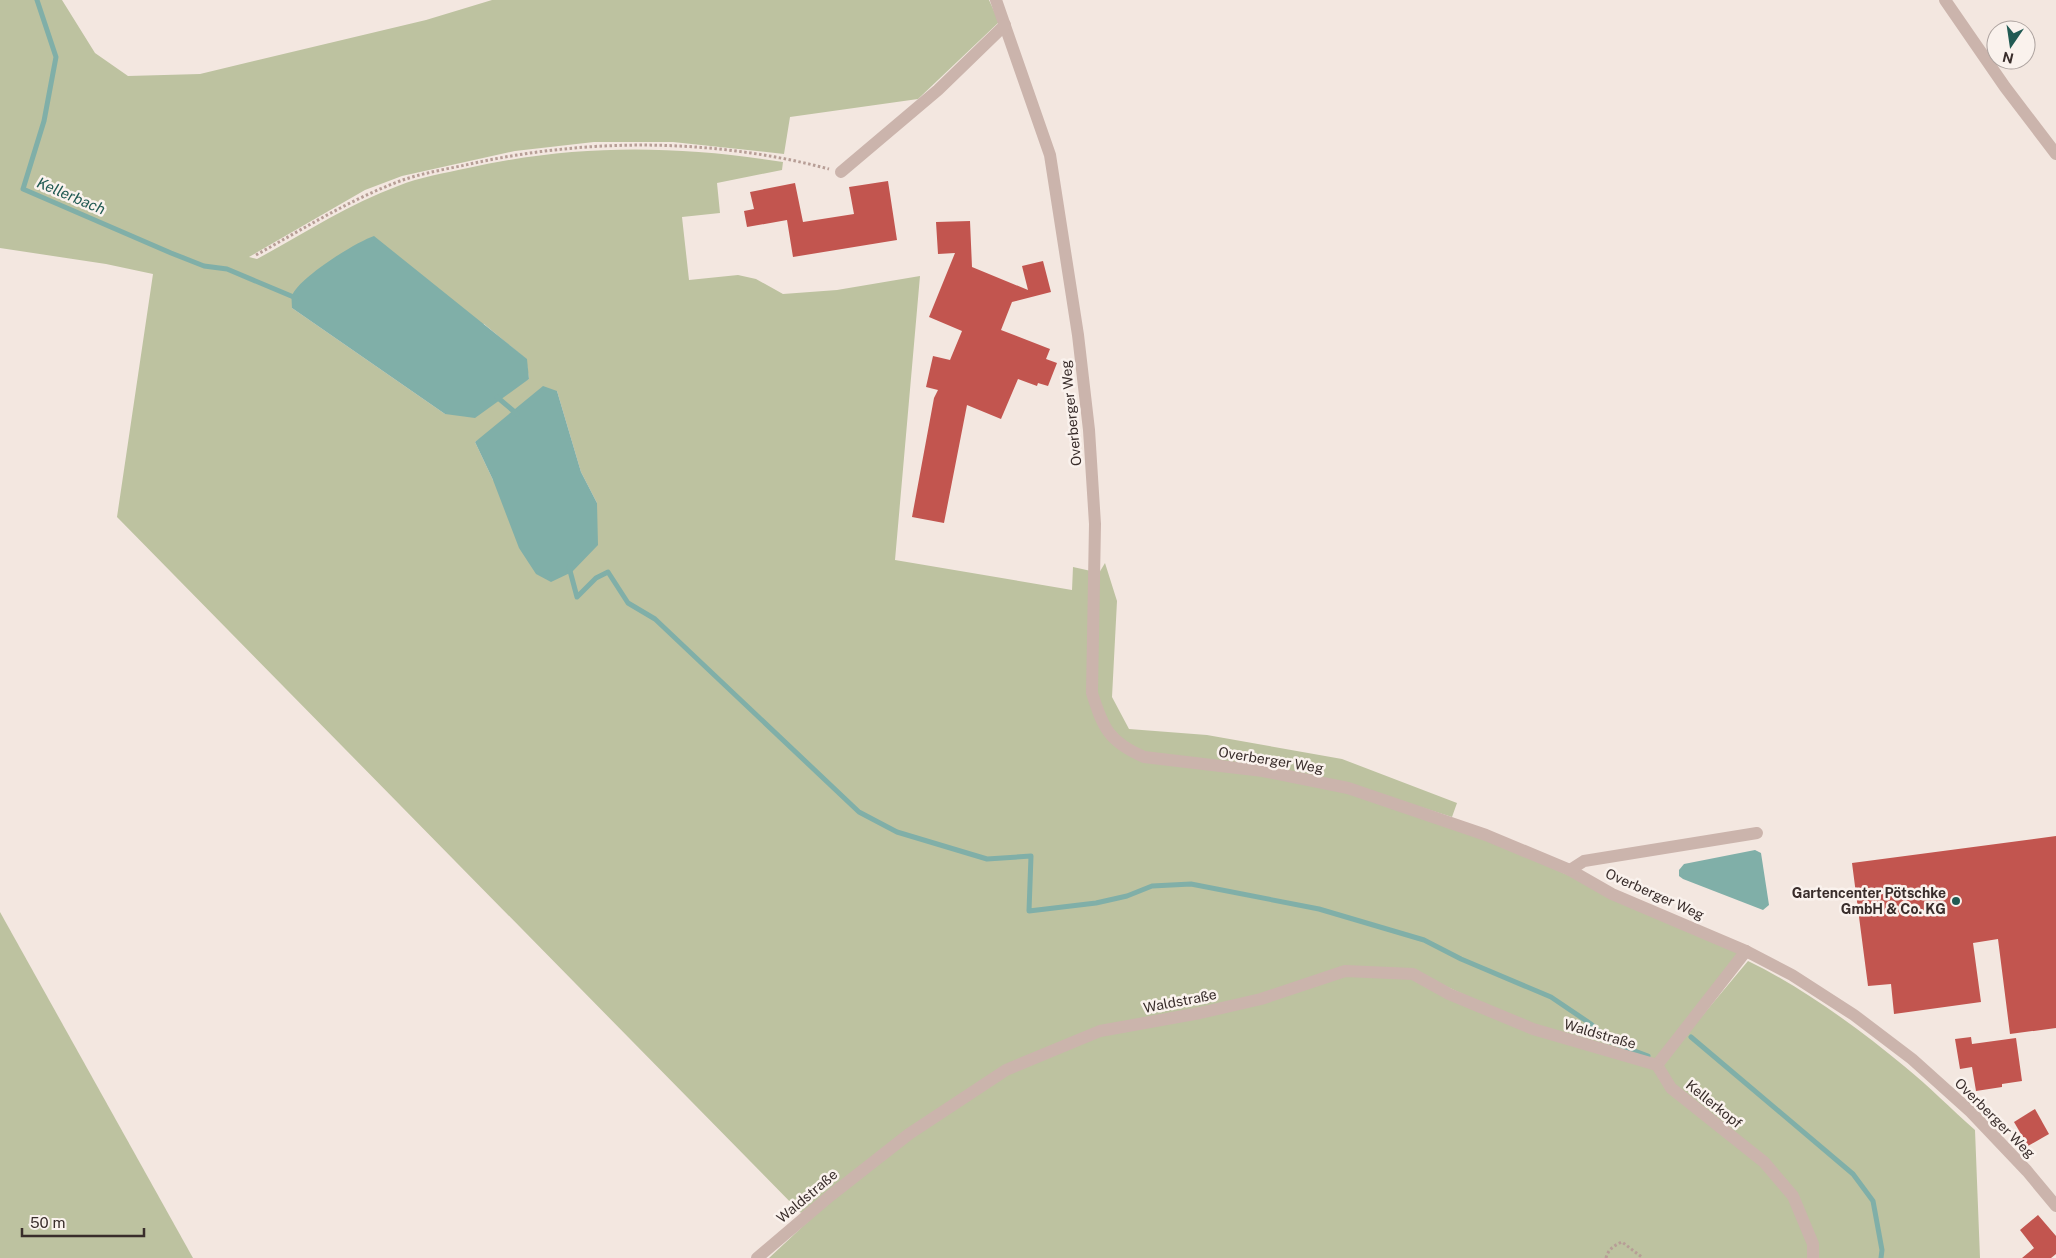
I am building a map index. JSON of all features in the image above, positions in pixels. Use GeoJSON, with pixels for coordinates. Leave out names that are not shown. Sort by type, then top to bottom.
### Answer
{"type":"FeatureCollection","features":[{"type":"Feature","properties":{"kind":"street"},"geometry":{"type":"LineString","coordinates":[[1945,0],[2005,87],[2056,154]]}},
{"type":"Feature","properties":{"kind":"street","name":"Overberger Weg"},"geometry":{"type":"LineString","coordinates":[[998,1],[1050,154],[1078,335],[1089,430],[1095,524],[1092,693],[1100,719],[1113,738],[1126,749],[1144,757],[1263,771],[1348,788],[1486,835],[1570,870],[1612,894],[1746,951],[1800,980],[1854,1015],[1912,1059],[1971,1112],[2028,1171],[2056,1206]]}},
{"type":"Feature","properties":{"kind":"street"},"geometry":{"type":"LineString","coordinates":[[841,172],[938,90],[1005,25]]}},
{"type":"Feature","properties":{"kind":"street"},"geometry":{"type":"LineString","coordinates":[[1570,870],[1584,861],[1757,833]]}},
{"type":"Feature","properties":{"kind":"street"},"geometry":{"type":"LineString","coordinates":[[1656,1065],[1746,951]]}},
{"type":"Feature","properties":{"kind":"street","name":"Waldstraße"},"geometry":{"type":"LineString","coordinates":[[757,1258],[830,1196],[909,1134],[1006,1070],[1100,1031],[1200,1013],[1261,999],[1345,971],[1413,974],[1449,994],[1533,1029],[1656,1065]]}},
{"type":"Feature","properties":{"kind":"street","name":"Kellerkopf"},"geometry":{"type":"LineString","coordinates":[[1656,1065],[1671,1088],[1764,1162],[1793,1196],[1813,1244],[1814,1258]]}},
{"type":"Feature","properties":{"kind":"path"},"geometry":{"type":"LineString","coordinates":[[256,255],[363,196],[402,180],[514,154],[594,146],[670,145],[796,160],[841,172]]}},
{"type":"Feature","properties":{"kind":"path"},"geometry":{"type":"LineString","coordinates":[[1606,1258],[1607,1253],[1616,1244],[1622,1242],[1643,1258]]}},
{"type":"Feature","properties":{"kind":"green space"},"geometry":{"type":"Polygon","coordinates":[[[0,0],[62,0],[95,53],[128,76],[200,74],[426,20],[492,0],[989,0],[999,22],[918,99],[790,117],[784,154],[673,142],[594,142],[515,151],[402,176],[365,190],[249,257],[257,259],[344,210],[406,183],[508,160],[586,151],[664,150],[743,156],[783,162],[782,170],[717,183],[720,213],[682,217],[689,280],[738,275],[756,279],[783,294],[837,290],[920,276],[895,560],[1072,590],[1073,567],[1091,571],[1090,693],[1124,752],[1264,773],[1348,791],[1485,838],[1740,952],[1658,1060],[1534,1027],[1413,971],[1376,969],[1259,997],[1098,1029],[1003,1068],[801,1213],[117,517],[153,274],[106,264],[0,248],[0,0]],[[292,308],[445,414],[529,379],[526,359],[484,324],[292,308]],[[557,391],[475,442],[493,480],[597,503],[581,472],[557,391]]]}},
{"type":"Feature","properties":{"kind":"green space"},"geometry":{"type":"Polygon","coordinates":[[[1105,563],[1117,601],[1112,697],[1129,729],[1207,735],[1342,759],[1457,803],[1452,817],[1351,785],[1146,754],[1129,747],[1104,719],[1097,692],[1099,573],[1105,563]]]}},
{"type":"Feature","properties":{"kind":"green space"},"geometry":{"type":"Polygon","coordinates":[[[0,912],[193,1258],[0,1258],[0,912]]]}},
{"type":"Feature","properties":{"kind":"green space"},"geometry":{"type":"Polygon","coordinates":[[[1748,961],[1789,983],[1849,1023],[1913,1074],[1975,1130],[1980,1258],[1817,1258],[1796,1194],[1673,1086],[1661,1065],[1748,961]]]}},
{"type":"Feature","properties":{"kind":"green space"},"geometry":{"type":"Polygon","coordinates":[[[1346,974],[1413,976],[1448,996],[1654,1066],[1763,1163],[1792,1197],[1810,1245],[1810,1258],[769,1258],[831,1200],[910,1138],[1008,1073],[1101,1034],[1346,974]]]}},
{"type":"Feature","properties":{"kind":"water"},"geometry":{"type":"Polygon","coordinates":[[[374,236],[527,359],[529,379],[475,418],[445,414],[292,308],[292,296],[305,280],[354,245],[374,236]]]}},
{"type":"Feature","properties":{"kind":"water"},"geometry":{"type":"Polygon","coordinates":[[[543,386],[557,391],[581,472],[597,503],[598,545],[572,572],[551,582],[536,574],[519,548],[493,480],[475,442],[543,386]]]}},
{"type":"Feature","properties":{"kind":"water"},"geometry":{"type":"Polygon","coordinates":[[[1755,850],[1761,853],[1769,905],[1763,910],[1679,876],[1679,870],[1684,864],[1755,850]]]}},
{"type":"Feature","properties":{"kind":"building"},"geometry":{"type":"Polygon","coordinates":[[[888,181],[897,240],[793,257],[787,220],[747,227],[744,211],[754,209],[750,192],[795,183],[803,222],[854,214],[849,187],[888,181]]]}},
{"type":"Feature","properties":{"kind":"building"},"geometry":{"type":"Polygon","coordinates":[[[970,221],[972,267],[1028,290],[1022,266],[1043,261],[1051,292],[1012,302],[1001,330],[1050,349],[1046,359],[1057,363],[1048,386],[1038,383],[1037,386],[1018,379],[1001,419],[967,405],[944,523],[912,517],[934,398],[938,390],[926,387],[933,356],[950,360],[962,331],[929,317],[955,253],[938,254],[936,222],[970,221]]]}},
{"type":"Feature","properties":{"kind":"building","name":"Gartencenter Pötschke GmbH & Co. KG"},"geometry":{"type":"Polygon","coordinates":[[[2056,836],[2056,1028],[2010,1034],[1998,939],[1973,943],[1981,1002],[1894,1014],[1891,984],[1868,986],[1852,863],[2056,836]]]}},
{"type":"Feature","properties":{"kind":"building"},"geometry":{"type":"Polygon","coordinates":[[[1971,1037],[1972,1044],[2016,1038],[2022,1081],[2002,1084],[2002,1087],[1976,1091],[1972,1067],[1960,1069],[1955,1039],[1971,1037]]]}},
{"type":"Feature","properties":{"kind":"building"},"geometry":{"type":"Polygon","coordinates":[[[2035,1109],[2049,1134],[2028,1146],[2014,1122],[2035,1109]]]}},
{"type":"Feature","properties":{"kind":"building"},"geometry":{"type":"Polygon","coordinates":[[[2038,1215],[2056,1236],[2056,1254],[2051,1258],[2022,1258],[2034,1248],[2020,1230],[2038,1215]]]}},
{"type":"Feature","properties":{"kind":"waterway","name":"Kellerbach"},"geometry":{"type":"LineString","coordinates":[[37,0],[56,57],[44,121],[23,189],[171,253],[204,266],[227,269],[296,298]]}},
{"type":"Feature","properties":{"kind":"waterway"},"geometry":{"type":"LineString","coordinates":[[497,397],[517,414]]}},
{"type":"Feature","properties":{"kind":"waterway"},"geometry":{"type":"LineString","coordinates":[[569,567],[577,597],[596,578],[608,572],[628,603],[655,619],[859,812],[897,832],[987,859],[1031,856],[1029,911],[1096,903],[1127,896],[1152,886],[1191,884],[1319,909],[1424,940],[1461,959],[1551,997],[1591,1024],[1611,1042],[1648,1056]]}},
{"type":"Feature","properties":{"kind":"waterway"},"geometry":{"type":"LineString","coordinates":[[1691,1037],[1853,1174],[1873,1201],[1882,1250],[1881,1258]]}},
{"type":"Feature","properties":{"kind":"place","name":"Gartencenter Pötschke GmbH & Co. KG"},"geometry":{"type":"Point","coordinates":[1956,901]}}]}
